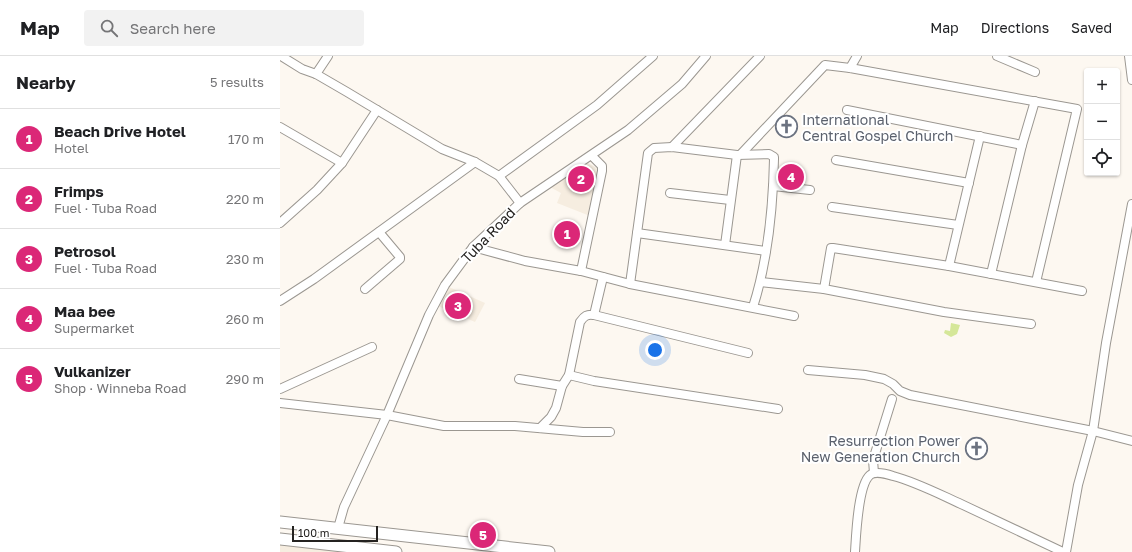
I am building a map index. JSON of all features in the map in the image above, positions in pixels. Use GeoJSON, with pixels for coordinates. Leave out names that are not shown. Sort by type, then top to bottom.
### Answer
{"type":"FeatureCollection","features":[{"type":"Feature","properties":{"kind":"highway"},"geometry":{"type":"LineString","coordinates":[[280,522],[549,552]]}},
{"type":"Feature","properties":{"kind":"highway"},"geometry":{"type":"LineString","coordinates":[[280,539],[396,552]]}},
{"type":"Feature","properties":{"kind":"street"},"geometry":{"type":"LineString","coordinates":[[281,56],[302,69],[316,74],[442,149],[474,162],[499,176],[520,203]]}},
{"type":"Feature","properties":{"kind":"street"},"geometry":{"type":"LineString","coordinates":[[316,74],[328,56]]}},
{"type":"Feature","properties":{"kind":"street"},"geometry":{"type":"LineString","coordinates":[[499,176],[596,105],[653,56]]}},
{"type":"Feature","properties":{"kind":"street","name":"Tuba Road"},"geometry":{"type":"LineString","coordinates":[[338,528],[344,507],[387,415],[412,353],[437,299],[444,285],[473,247],[520,203],[551,181],[592,156],[628,130],[682,84],[706,56]]}},
{"type":"Feature","properties":{"kind":"street"},"geometry":{"type":"LineString","coordinates":[[672,147],[760,56]]}},
{"type":"Feature","properties":{"kind":"street"},"geometry":{"type":"LineString","coordinates":[[850,68],[857,56]]}},
{"type":"Feature","properties":{"kind":"street"},"geometry":{"type":"LineString","coordinates":[[997,56],[1035,72]]}},
{"type":"Feature","properties":{"kind":"street"},"geometry":{"type":"LineString","coordinates":[[1129,56],[1132,80]]}},
{"type":"Feature","properties":{"kind":"street"},"geometry":{"type":"LineString","coordinates":[[725,245],[730,200],[739,155],[821,67],[825,65],[850,68],[1077,109],[1036,282]]}},
{"type":"Feature","properties":{"kind":"street"},"geometry":{"type":"LineString","coordinates":[[991,274],[1022,145],[1035,101]]}},
{"type":"Feature","properties":{"kind":"street"},"geometry":{"type":"LineString","coordinates":[[282,218],[317,190],[342,163],[377,110]]}},
{"type":"Feature","properties":{"kind":"street"},"geometry":{"type":"LineString","coordinates":[[847,110],[1022,145]]}},
{"type":"Feature","properties":{"kind":"street"},"geometry":{"type":"LineString","coordinates":[[280,127],[342,163]]}},
{"type":"Feature","properties":{"kind":"street"},"geometry":{"type":"LineString","coordinates":[[949,266],[980,136]]}},
{"type":"Feature","properties":{"kind":"street"},"geometry":{"type":"LineString","coordinates":[[630,284],[648,153],[654,148],[672,147],[739,155],[769,154],[772,155],[774,159],[774,186],[761,282],[753,307]]}},
{"type":"Feature","properties":{"kind":"street"},"geometry":{"type":"LineString","coordinates":[[581,271],[602,171],[602,166],[592,156]]}},
{"type":"Feature","properties":{"kind":"street"},"geometry":{"type":"LineString","coordinates":[[836,160],[969,183]]}},
{"type":"Feature","properties":{"kind":"street"},"geometry":{"type":"LineString","coordinates":[[280,300],[314,279],[474,162]]}},
{"type":"Feature","properties":{"kind":"street"},"geometry":{"type":"LineString","coordinates":[[774,186],[810,190]]}},
{"type":"Feature","properties":{"kind":"street"},"geometry":{"type":"LineString","coordinates":[[670,193],[730,200]]}},
{"type":"Feature","properties":{"kind":"street"},"geometry":{"type":"LineString","coordinates":[[855,552],[862,491],[865,481],[874,473],[894,476],[931,490],[1064,552],[1078,485],[1092,431],[1106,343],[1132,204]]}},
{"type":"Feature","properties":{"kind":"street"},"geometry":{"type":"LineString","coordinates":[[832,207],[958,225]]}},
{"type":"Feature","properties":{"kind":"street"},"geometry":{"type":"LineString","coordinates":[[365,289],[400,259],[400,257],[379,232]]}},
{"type":"Feature","properties":{"kind":"street"},"geometry":{"type":"LineString","coordinates":[[638,233],[766,251]]}},
{"type":"Feature","properties":{"kind":"street"},"geometry":{"type":"LineString","coordinates":[[473,247],[525,261],[581,271],[630,284],[794,316]]}},
{"type":"Feature","properties":{"kind":"street"},"geometry":{"type":"LineString","coordinates":[[824,289],[829,254],[831,248],[833,248],[949,266],[1082,291]]}},
{"type":"Feature","properties":{"kind":"street"},"geometry":{"type":"LineString","coordinates":[[594,315],[603,277]]}},
{"type":"Feature","properties":{"kind":"street"},"geometry":{"type":"LineString","coordinates":[[761,282],[824,289],[944,312],[1031,324]]}},
{"type":"Feature","properties":{"kind":"street"},"geometry":{"type":"LineString","coordinates":[[540,428],[551,417],[556,408],[562,386],[569,375],[580,322],[583,317],[589,314],[748,353]]}},
{"type":"Feature","properties":{"kind":"street"},"geometry":{"type":"LineString","coordinates":[[280,389],[372,347]]}},
{"type":"Feature","properties":{"kind":"street"},"geometry":{"type":"LineString","coordinates":[[808,370],[865,375],[884,379],[893,384],[900,391],[910,395],[1092,431],[1132,441]]}},
{"type":"Feature","properties":{"kind":"street"},"geometry":{"type":"LineString","coordinates":[[569,375],[594,381],[778,409]]}},
{"type":"Feature","properties":{"kind":"street"},"geometry":{"type":"LineString","coordinates":[[519,379],[562,386]]}},
{"type":"Feature","properties":{"kind":"street"},"geometry":{"type":"LineString","coordinates":[[874,473],[873,460],[892,398]]}},
{"type":"Feature","properties":{"kind":"street"},"geometry":{"type":"LineString","coordinates":[[280,403],[387,415],[444,426],[540,428],[583,432],[610,432]]}},
{"type":"Feature","properties":{"kind":"shaded area"},"geometry":{"type":"Polygon","coordinates":[[[588,163],[600,170],[590,216],[557,203],[561,193],[548,186],[588,163]]]}},
{"type":"Feature","properties":{"kind":"shaded area"},"geometry":{"type":"Polygon","coordinates":[[[449,287],[485,303],[475,322],[438,306],[449,287]]]}},
{"type":"Feature","properties":{"kind":"shaded area"},"geometry":{"type":"Polygon","coordinates":[[[280,544],[361,552],[280,552],[280,544]]]}},
{"type":"Feature","properties":{"kind":"green space"},"geometry":{"type":"Polygon","coordinates":[[[951,323],[960,325],[957,334],[951,337],[944,333],[945,330],[950,331],[951,323]]]}},
{"type":"Feature","properties":{"kind":"place","name":"International Central Gospel Church"},"geometry":{"type":"Point","coordinates":[786,127]}},
{"type":"Feature","properties":{"kind":"place","name":"Maa bee"},"geometry":{"type":"Point","coordinates":[791,177]}},
{"type":"Feature","properties":{"kind":"place","name":"Frimps"},"geometry":{"type":"Point","coordinates":[581,179]}},
{"type":"Feature","properties":{"kind":"place","name":"Beach Drive Hotel"},"geometry":{"type":"Point","coordinates":[567,234]}},
{"type":"Feature","properties":{"kind":"place","name":"Petrosol"},"geometry":{"type":"Point","coordinates":[458,306]}},
{"type":"Feature","properties":{"kind":"place","name":"Resurrection Power New Generation Church"},"geometry":{"type":"Point","coordinates":[976,448]}},
{"type":"Feature","properties":{"kind":"place","name":"Vulkanizer"},"geometry":{"type":"Point","coordinates":[483,535]}}]}
